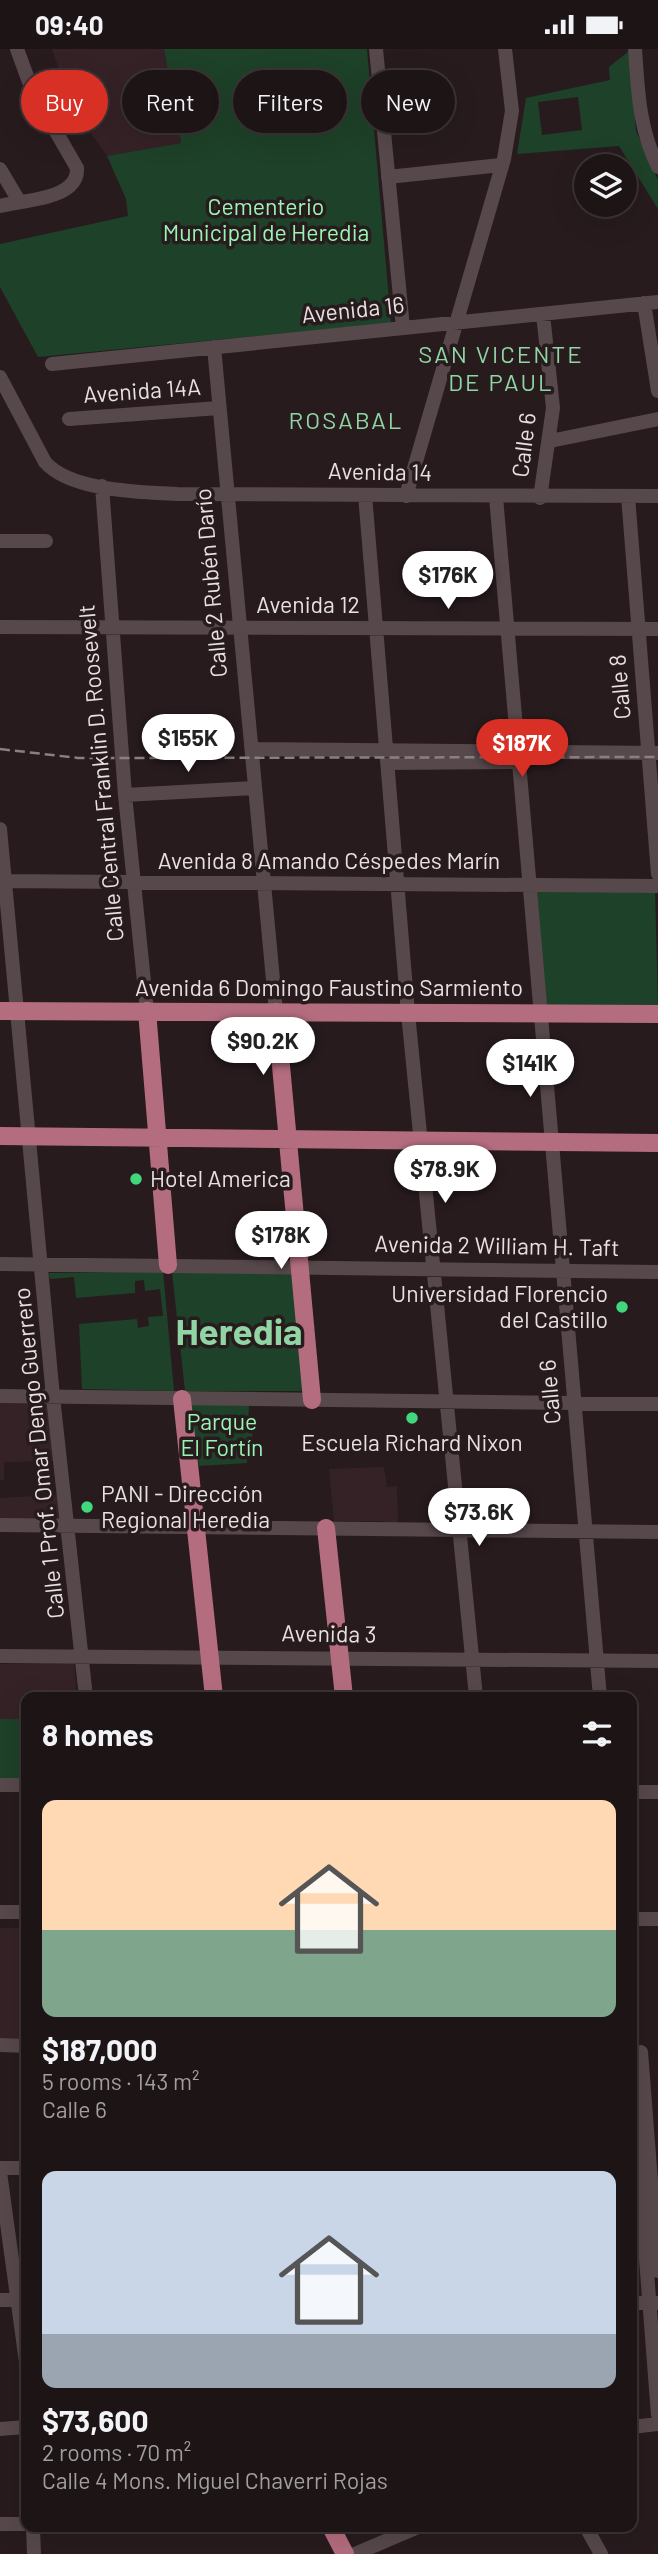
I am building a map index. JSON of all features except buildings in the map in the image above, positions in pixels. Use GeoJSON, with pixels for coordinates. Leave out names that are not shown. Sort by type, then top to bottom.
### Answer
{"type":"FeatureCollection","features":[{"type":"Feature","properties":{"kind":"main road","name":"Avenida 6 Domingo Faustino Sarmiento"},"geometry":{"type":"LineString","coordinates":[[9,1011],[658,1014]]}},
{"type":"Feature","properties":{"kind":"main road","name":"Calle Central Franklin D. Roosevelt"},"geometry":{"type":"LineString","coordinates":[[147,1011],[168,1265]]}},
{"type":"Feature","properties":{"kind":"main road","name":"Calle 2 Rubén Darío"},"geometry":{"type":"LineString","coordinates":[[276,1012],[312,1400]]}},
{"type":"Feature","properties":{"kind":"main road"},"geometry":{"type":"LineString","coordinates":[[0,1136],[658,1143]]}},
{"type":"Feature","properties":{"kind":"main road"},"geometry":{"type":"LineString","coordinates":[[182,1399],[213,1692]]}},
{"type":"Feature","properties":{"kind":"main road"},"geometry":{"type":"LineString","coordinates":[[326,1528],[344,1692]]}},
{"type":"Feature","properties":{"kind":"main road"},"geometry":{"type":"LineString","coordinates":[[334,2532],[345,2554]]}},
{"type":"Feature","properties":{"kind":"street"},"geometry":{"type":"LineString","coordinates":[[0,206],[54,195],[73,185],[77,177],[77,169],[33,90],[17,49]]}},
{"type":"Feature","properties":{"kind":"street"},"geometry":{"type":"LineString","coordinates":[[376,49],[403,328]]}},
{"type":"Feature","properties":{"kind":"street"},"geometry":{"type":"LineString","coordinates":[[406,496],[502,165],[512,111],[505,49]]}},
{"type":"Feature","properties":{"kind":"street"},"geometry":{"type":"LineString","coordinates":[[635,49],[639,117],[645,141],[658,167]]}},
{"type":"Feature","properties":{"kind":"street"},"geometry":{"type":"LineString","coordinates":[[388,177],[502,165]]}},
{"type":"Feature","properties":{"kind":"street"},"geometry":{"type":"LineString","coordinates":[[0,169],[19,201]]}},
{"type":"Feature","properties":{"kind":"street"},"geometry":{"type":"LineString","coordinates":[[651,302],[658,391]]}},
{"type":"Feature","properties":{"kind":"street","name":"Avenida 16"},"geometry":{"type":"LineString","coordinates":[[52,364],[651,302]]}},
{"type":"Feature","properties":{"kind":"street","name":"Calle 6"},"geometry":{"type":"LineString","coordinates":[[540,498],[553,408],[543,314]]}},
{"type":"Feature","properties":{"kind":"street","name":"Calle 2 Rubén Darío"},"geometry":{"type":"LineString","coordinates":[[214,348],[276,1012]]}},
{"type":"Feature","properties":{"kind":"street","name":"Avenida 14"},"geometry":{"type":"LineString","coordinates":[[0,377],[45,462],[53,471],[60,476],[102,487],[177,494],[540,498],[658,496]]}},
{"type":"Feature","properties":{"kind":"street","name":"Avenida 14A"},"geometry":{"type":"LineString","coordinates":[[68,419],[219,408]]}},
{"type":"Feature","properties":{"kind":"street"},"geometry":{"type":"LineString","coordinates":[[550,441],[658,419]]}},
{"type":"Feature","properties":{"kind":"street","name":"Calle Central Franklin D. Roosevelt"},"geometry":{"type":"LineString","coordinates":[[102,487],[125,795],[147,1011]]}},
{"type":"Feature","properties":{"kind":"street"},"geometry":{"type":"LineString","coordinates":[[365,495],[408,1013],[475,1692]]}},
{"type":"Feature","properties":{"kind":"street","name":"Calle 8"},"geometry":{"type":"LineString","coordinates":[[628,496],[638,629],[653,757],[658,874]]}},
{"type":"Feature","properties":{"kind":"street","name":"Calle 6"},"geometry":{"type":"LineString","coordinates":[[496,497],[520,757],[538,1013],[564,1270],[600,1692]]}},
{"type":"Feature","properties":{"kind":"street"},"geometry":{"type":"LineString","coordinates":[[0,541],[46,541]]}},
{"type":"Feature","properties":{"kind":"street","name":"Avenida 12"},"geometry":{"type":"LineString","coordinates":[[0,627],[658,629]]}},
{"type":"Feature","properties":{"kind":"street"},"geometry":{"type":"LineString","coordinates":[[252,749],[387,757],[653,757]]}},
{"type":"Feature","properties":{"kind":"street"},"geometry":{"type":"LineString","coordinates":[[125,795],[254,788]]}},
{"type":"Feature","properties":{"kind":"street","name":"Calle 1 Prof. Omar Dengo Guerrero"},"geometry":{"type":"LineString","coordinates":[[0,828],[9,1011],[31,1136],[53,1397],[86,1692]]}},
{"type":"Feature","properties":{"kind":"street","name":"Avenida 8 Amando Céspedes Marín"},"geometry":{"type":"LineString","coordinates":[[3,881],[658,886]]}},
{"type":"Feature","properties":{"kind":"street","name":"Avenida 2 William H. Taft"},"geometry":{"type":"LineString","coordinates":[[0,1264],[658,1272]]}},
{"type":"Feature","properties":{"kind":"street"},"geometry":{"type":"LineString","coordinates":[[0,1397],[658,1404]]}},
{"type":"Feature","properties":{"kind":"street"},"geometry":{"type":"LineString","coordinates":[[0,1525],[658,1532]]}},
{"type":"Feature","properties":{"kind":"street","name":"Avenida 3"},"geometry":{"type":"LineString","coordinates":[[0,1655],[658,1661]]}},
{"type":"Feature","properties":{"kind":"street"},"geometry":{"type":"LineString","coordinates":[[0,1786],[21,1785]]}},
{"type":"Feature","properties":{"kind":"street"},"geometry":{"type":"LineString","coordinates":[[637,1792],[658,1792]]}},
{"type":"Feature","properties":{"kind":"street"},"geometry":{"type":"LineString","coordinates":[[0,1912],[21,1912]]}},
{"type":"Feature","properties":{"kind":"street"},"geometry":{"type":"LineString","coordinates":[[637,1919],[658,1919]]}},
{"type":"Feature","properties":{"kind":"street"},"geometry":{"type":"LineString","coordinates":[[0,2045],[21,2046]]}},
{"type":"Feature","properties":{"kind":"street"},"geometry":{"type":"LineString","coordinates":[[637,2052],[658,2052]]}},
{"type":"Feature","properties":{"kind":"street"},"geometry":{"type":"LineString","coordinates":[[637,2066],[658,2415]]}},
{"type":"Feature","properties":{"kind":"street"},"geometry":{"type":"LineString","coordinates":[[637,2115],[658,2271]]}},
{"type":"Feature","properties":{"kind":"street"},"geometry":{"type":"LineString","coordinates":[[21,2168],[0,2170],[21,2289]]}},
{"type":"Feature","properties":{"kind":"street"},"geometry":{"type":"LineString","coordinates":[[0,2300],[21,2300]]}},
{"type":"Feature","properties":{"kind":"street"},"geometry":{"type":"LineString","coordinates":[[637,2426],[658,2424]]}},
{"type":"Feature","properties":{"kind":"street"},"geometry":{"type":"LineString","coordinates":[[0,2429],[21,2427]]}},
{"type":"Feature","properties":{"kind":"street"},"geometry":{"type":"LineString","coordinates":[[0,2524],[21,2523]]}},
{"type":"Feature","properties":{"kind":"street"},"geometry":{"type":"LineString","coordinates":[[33,2532],[34,2554]]}},
{"type":"Feature","properties":{"kind":"street"},"geometry":{"type":"LineString","coordinates":[[355,2554],[406,2532]]}},
{"type":"Feature","properties":{"kind":"street"},"geometry":{"type":"LineString","coordinates":[[589,2532],[601,2554]]}},
{"type":"Feature","properties":{"kind":"shaded area"},"geometry":{"type":"Polygon","coordinates":[[[52,49],[164,49],[168,70],[122,70],[122,133],[179,133],[181,143],[107,156],[91,133],[108,133],[108,70],[59,70],[52,49]]]}},
{"type":"Feature","properties":{"kind":"shaded area"},"geometry":{"type":"Polygon","coordinates":[[[0,1401],[50,1401],[55,1461],[4,1462],[4,1480],[0,1480],[0,1401]]]}},
{"type":"Feature","properties":{"kind":"shaded area"},"geometry":{"type":"Polygon","coordinates":[[[384,1467],[387,1487],[397,1486],[398,1525],[385,1526],[384,1521],[334,1521],[329,1469],[384,1467]]]}},
{"type":"Feature","properties":{"kind":"shaded area"},"geometry":{"type":"Polygon","coordinates":[[[59,1495],[61,1520],[0,1520],[0,1498],[59,1495]]]}},
{"type":"Feature","properties":{"kind":"shaded area"},"geometry":{"type":"Polygon","coordinates":[[[74,1663],[77,1692],[21,1692],[21,1719],[0,1719],[0,1664],[74,1663]]]}},
{"type":"Feature","properties":{"kind":"shaded area"},"geometry":{"type":"Polygon","coordinates":[[[0,1928],[21,1928],[21,2039],[0,2038],[0,1928]]]}},
{"type":"Feature","properties":{"kind":"green space","name":"Cementerio Municipal de Heredia"},"geometry":{"type":"Polygon","coordinates":[[[164,49],[367,49],[369,70],[361,70],[361,133],[374,133],[391,323],[38,357],[0,287],[0,244],[128,216],[126,199],[107,156],[181,143],[179,133],[219,133],[219,70],[168,70],[164,49]]]}},
{"type":"Feature","properties":{"kind":"green space"},"geometry":{"type":"Polygon","coordinates":[[[629,51],[636,131],[658,180],[658,209],[637,175],[637,154],[624,154],[619,146],[517,154],[526,98],[610,80],[609,67],[629,51]],[[578,97],[538,102],[542,135],[582,130],[578,97]]]}},
{"type":"Feature","properties":{"kind":"green space"},"geometry":{"type":"Polygon","coordinates":[[[537,891],[655,891],[658,1008],[546,1006],[537,891]]]}},
{"type":"Feature","properties":{"kind":"green space"},"geometry":{"type":"Polygon","coordinates":[[[163,1271],[174,1391],[82,1389],[79,1324],[137,1319],[138,1328],[149,1326],[148,1317],[163,1316],[160,1289],[145,1291],[144,1280],[135,1281],[135,1293],[76,1298],[74,1277],[50,1279],[49,1273],[163,1271]]]}},
{"type":"Feature","properties":{"kind":"green space"},"geometry":{"type":"Polygon","coordinates":[[[172,1272],[294,1273],[305,1391],[185,1391],[172,1272]]]}},
{"type":"Feature","properties":{"kind":"green space","name":"Parque El Fortín"},"geometry":{"type":"Polygon","coordinates":[[[194,1404],[249,1405],[248,1431],[252,1431],[254,1452],[247,1452],[247,1463],[199,1466],[190,1408],[194,1404]]]}},
{"type":"Feature","properties":{"kind":"green space"},"geometry":{"type":"Polygon","coordinates":[[[0,1719],[21,1719],[21,1782],[0,1782],[0,1719]]]}},
{"type":"Feature","properties":{"kind":"railway"},"geometry":{"type":"LineString","coordinates":[[0,749],[78,758],[658,757]]}},
{"type":"Feature","properties":{"kind":"place","name":"Hotel America"},"geometry":{"type":"Point","coordinates":[136,1179]}},
{"type":"Feature","properties":{"kind":"place","name":"Universidad Florencio del Castillo"},"geometry":{"type":"Point","coordinates":[622,1307]}},
{"type":"Feature","properties":{"kind":"place","name":"Escuela Richard Nixon"},"geometry":{"type":"Point","coordinates":[412,1418]}},
{"type":"Feature","properties":{"kind":"place","name":"PANI - Dirección Regional Heredia"},"geometry":{"type":"Point","coordinates":[87,1507]}},
{"type":"Feature","properties":{"kind":"district","name":"SAN VICENTE DE PAUL"},"geometry":{"type":"Point","coordinates":[501,369]}},
{"type":"Feature","properties":{"kind":"district","name":"ROSABAL"},"geometry":{"type":"Point","coordinates":[346,421]}},
{"type":"Feature","properties":{"kind":"district","name":"Heredia"},"geometry":{"type":"Point","coordinates":[239,1332]}}]}
